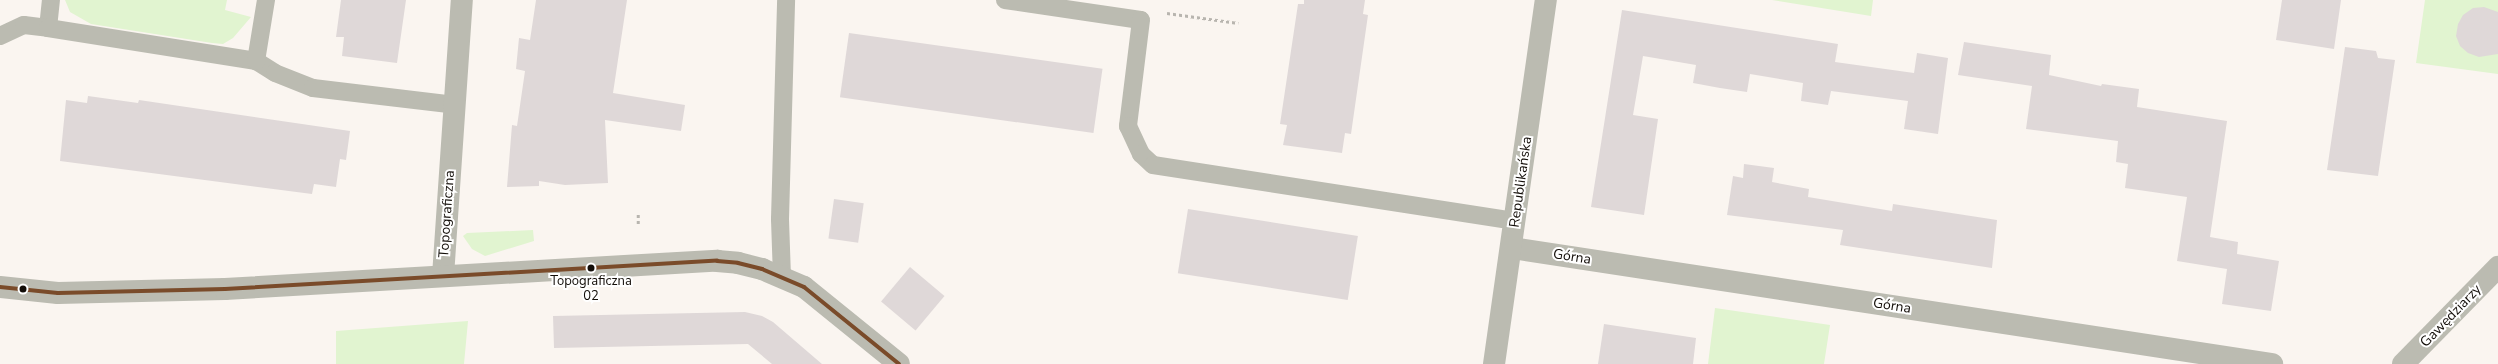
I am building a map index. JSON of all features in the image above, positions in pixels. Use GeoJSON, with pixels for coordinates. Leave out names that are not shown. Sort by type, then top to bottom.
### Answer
{"type":"FeatureCollection","features":[{"type":"Feature","properties":{"kind":"street","name":"Topograficzna"},"geometry":{"type":"LineString","coordinates":[[462,0],[443,276],[717,262],[738,263],[782,277],[804,287],[820,298],[899,364]]}},
{"type":"Feature","properties":{"kind":"street","name":"Republikańska"},"geometry":{"type":"LineString","coordinates":[[1494,364],[1516,221],[1546,0]]}},
{"type":"Feature","properties":{"kind":"street","name":"Górna"},"geometry":{"type":"LineString","coordinates":[[1512,248],[2272,364]]}},
{"type":"Feature","properties":{"kind":"street","name":"Gawędziarzy"},"geometry":{"type":"LineString","coordinates":[[2403,364],[2498,267]]}},
{"type":"Feature","properties":{"kind":"street"},"geometry":{"type":"LineString","coordinates":[[0,287],[65,293],[225,289],[443,276]]}},
{"type":"Feature","properties":{"kind":"lane"},"geometry":{"type":"LineString","coordinates":[[48,28],[51,0]]}},
{"type":"Feature","properties":{"kind":"lane"},"geometry":{"type":"LineString","coordinates":[[256,60],[266,0]]}},
{"type":"Feature","properties":{"kind":"lane"},"geometry":{"type":"LineString","coordinates":[[782,277],[780,212],[786,0]]}},
{"type":"Feature","properties":{"kind":"lane"},"geometry":{"type":"LineString","coordinates":[[1005,0],[1141,20],[1128,126],[1133,141],[1141,154],[1153,165],[1516,221]]}},
{"type":"Feature","properties":{"kind":"lane"},"geometry":{"type":"LineString","coordinates":[[0,36],[24,25],[48,28],[256,60],[275,73],[313,88],[455,105]]}},
{"type":"Feature","properties":{"kind":"path"},"geometry":{"type":"LineString","coordinates":[[1160,12],[1238,23]]}},
{"type":"Feature","properties":{"kind":"path"},"geometry":{"type":"LineString","coordinates":[[638,212],[638,224]]}},
{"type":"Feature","properties":{"kind":"green space"},"geometry":{"type":"Polygon","coordinates":[[[65,0],[227,0],[225,10],[251,17],[233,38],[223,44],[212,43],[91,24],[70,12],[65,0]]]}},
{"type":"Feature","properties":{"kind":"green space"},"geometry":{"type":"Polygon","coordinates":[[[1772,0],[1873,0],[1871,16],[1772,0]]]}},
{"type":"Feature","properties":{"kind":"green space"},"geometry":{"type":"Polygon","coordinates":[[[2425,0],[2498,0],[2498,74],[2416,63],[2425,0]]]}},
{"type":"Feature","properties":{"kind":"green space"},"geometry":{"type":"Polygon","coordinates":[[[533,230],[534,241],[485,256],[472,249],[463,236],[467,233],[533,230]]]}},
{"type":"Feature","properties":{"kind":"green space"},"geometry":{"type":"Polygon","coordinates":[[[1715,308],[1830,325],[1824,364],[1708,364],[1715,308]]]}},
{"type":"Feature","properties":{"kind":"green space"},"geometry":{"type":"Polygon","coordinates":[[[468,321],[464,364],[336,364],[336,331],[468,321]]]}},
{"type":"Feature","properties":{"kind":"building"},"geometry":{"type":"Polygon","coordinates":[[[341,0],[406,0],[397,63],[342,56],[344,37],[336,37],[341,0]]]}},
{"type":"Feature","properties":{"kind":"building"},"geometry":{"type":"Polygon","coordinates":[[[536,0],[627,0],[613,93],[685,105],[681,131],[605,120],[608,183],[565,185],[539,181],[539,186],[507,187],[512,125],[517,126],[525,71],[516,69],[519,38],[530,40],[536,0]]]}},
{"type":"Feature","properties":{"kind":"building"},"geometry":{"type":"Polygon","coordinates":[[[1304,0],[1365,0],[1363,14],[1368,15],[1351,134],[1345,133],[1342,153],[1283,145],[1287,125],[1280,124],[1298,4],[1304,4],[1304,0]]]}},
{"type":"Feature","properties":{"kind":"building"},"geometry":{"type":"Polygon","coordinates":[[[2282,0],[2341,0],[2334,49],[2276,40],[2282,0]]]}},
{"type":"Feature","properties":{"kind":"building"},"geometry":{"type":"Polygon","coordinates":[[[2484,7],[2498,12],[2498,54],[2479,57],[2468,53],[2460,46],[2456,36],[2458,24],[2463,15],[2473,8],[2484,7]]]}},
{"type":"Feature","properties":{"kind":"building"},"geometry":{"type":"Polygon","coordinates":[[[1622,10],[1838,44],[1835,62],[1914,73],[1917,53],[1948,58],[1938,134],[1904,129],[1908,101],[1831,91],[1828,105],[1801,101],[1803,83],[1750,74],[1747,92],[1720,88],[1693,83],[1696,65],[1643,56],[1633,115],[1658,119],[1644,215],[1591,207],[1622,10]]]}},
{"type":"Feature","properties":{"kind":"building"},"geometry":{"type":"Polygon","coordinates":[[[849,33],[1103,69],[1093,133],[840,97],[849,33]]]}},
{"type":"Feature","properties":{"kind":"building"},"geometry":{"type":"Polygon","coordinates":[[[1964,42],[2051,55],[2049,75],[2101,86],[2102,84],[2139,89],[2137,107],[2227,121],[2210,237],[2238,242],[2237,254],[2279,261],[2271,311],[2222,304],[2227,269],[2177,261],[2187,197],[2125,188],[2128,164],[2116,162],[2118,141],[2026,129],[2032,86],[1958,75],[1964,42]]]}},
{"type":"Feature","properties":{"kind":"building"},"geometry":{"type":"Polygon","coordinates":[[[2345,47],[2376,51],[2378,58],[2395,60],[2378,176],[2327,170],[2345,47]]]}},
{"type":"Feature","properties":{"kind":"building"},"geometry":{"type":"Polygon","coordinates":[[[88,96],[138,103],[139,100],[350,131],[346,160],[340,159],[336,187],[314,184],[312,194],[60,161],[66,100],[87,103],[88,96]]]}},
{"type":"Feature","properties":{"kind":"building"},"geometry":{"type":"Polygon","coordinates":[[[1744,164],[1774,168],[1772,182],[1809,189],[1808,197],[1892,211],[1893,204],[1997,220],[1992,268],[1840,245],[1843,230],[1727,215],[1733,176],[1743,178],[1744,164]]]}},
{"type":"Feature","properties":{"kind":"building"},"geometry":{"type":"Polygon","coordinates":[[[834,199],[864,203],[858,243],[828,239],[834,199]]]}},
{"type":"Feature","properties":{"kind":"building"},"geometry":{"type":"Polygon","coordinates":[[[1188,209],[1358,236],[1348,300],[1178,273],[1188,209]]]}},
{"type":"Feature","properties":{"kind":"building"},"geometry":{"type":"Polygon","coordinates":[[[910,267],[944,296],[916,330],[881,301],[910,267]]]}},
{"type":"Feature","properties":{"kind":"building"},"geometry":{"type":"Polygon","coordinates":[[[745,312],[762,316],[773,322],[822,364],[772,364],[748,344],[554,348],[553,316],[745,312]]]}},
{"type":"Feature","properties":{"kind":"building"},"geometry":{"type":"Polygon","coordinates":[[[1604,324],[1696,338],[1693,364],[1598,364],[1604,324]]]}},
{"type":"Feature","properties":{"kind":"transit line"},"geometry":{"type":"LineString","coordinates":[[0,287],[58,293],[225,289],[717,261],[738,263],[762,269],[804,287],[899,364]]}},
{"type":"Feature","properties":{"kind":"place","name":"Topograficzna 02"},"geometry":{"type":"Point","coordinates":[591,268]}}]}
